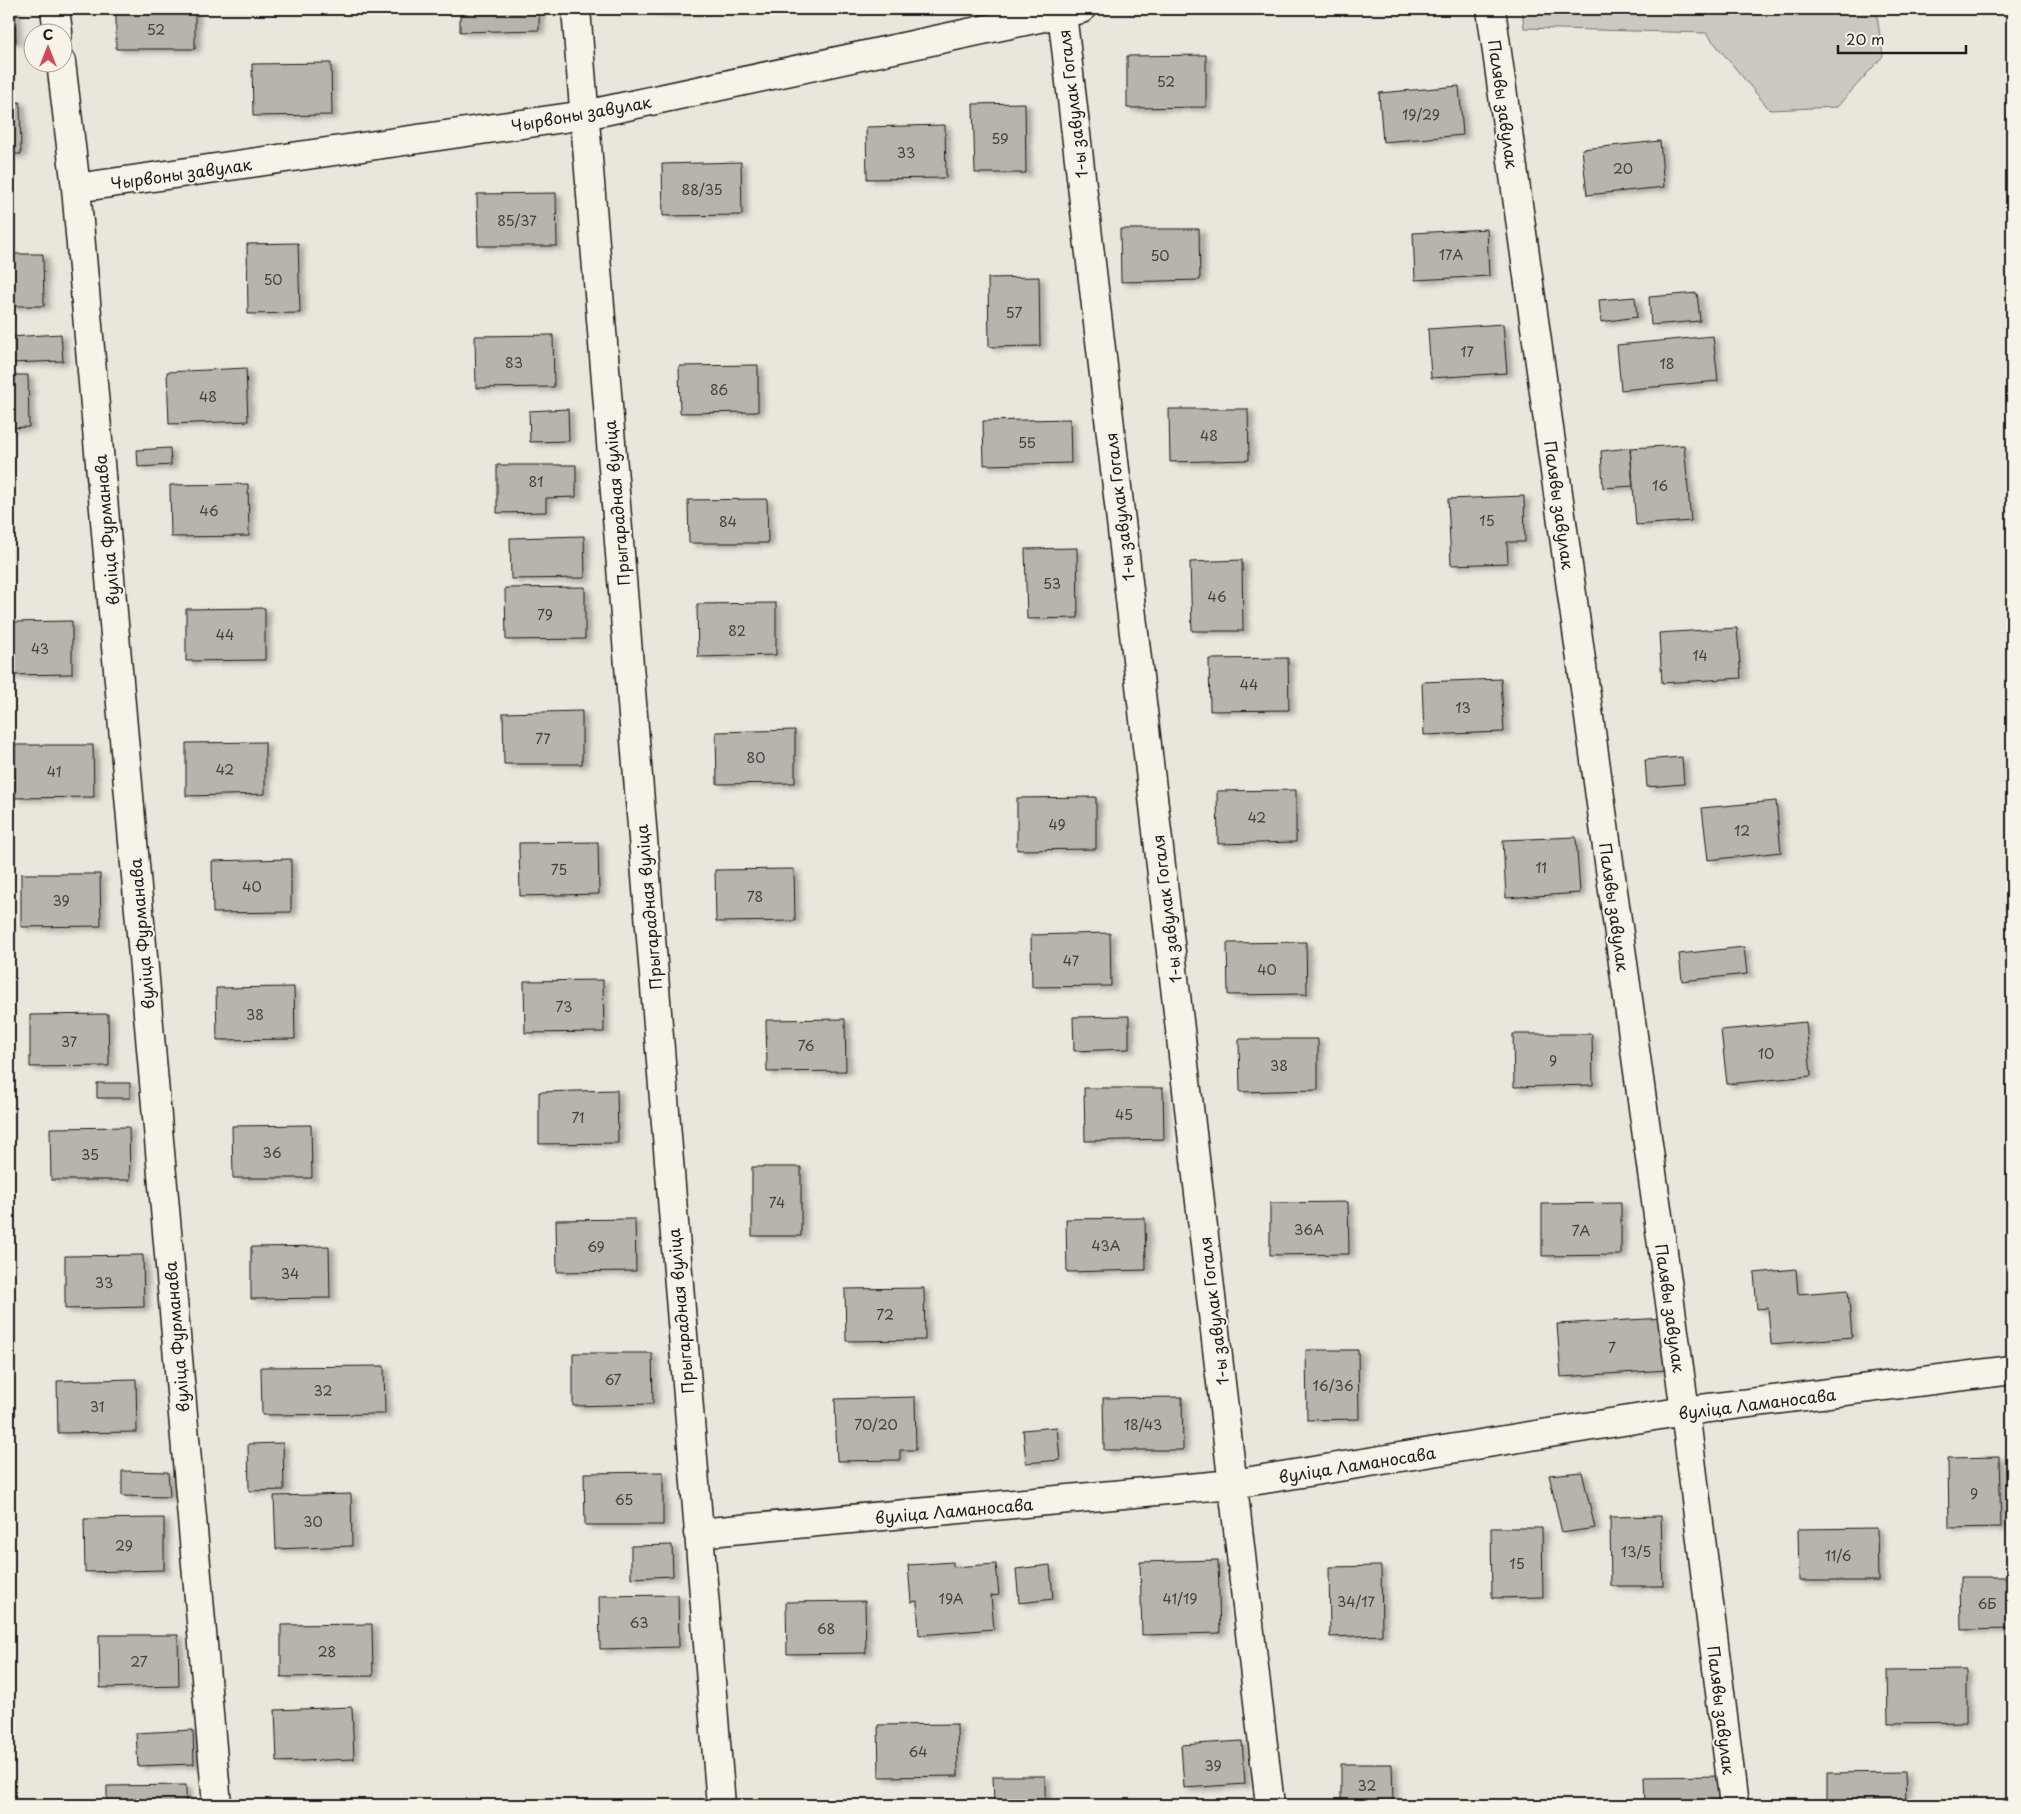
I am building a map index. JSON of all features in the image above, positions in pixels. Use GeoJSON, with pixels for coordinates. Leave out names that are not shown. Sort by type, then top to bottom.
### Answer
{"type":"FeatureCollection","features":[{"type":"Feature","properties":{"kind":"street"},"geometry":{"type":"LineString","coordinates":[[55,9],[57,22]]}},
{"type":"Feature","properties":{"kind":"street","name":"Прыгарадная вуліца"},"geometry":{"type":"LineString","coordinates":[[576,9],[721,1805]]}},
{"type":"Feature","properties":{"kind":"street","name":"Палявы завулак"},"geometry":{"type":"LineString","coordinates":[[1491,9],[1685,1411],[1734,1805]]}},
{"type":"Feature","properties":{"kind":"street","name":"Чырвоны завулак"},"geometry":{"type":"LineString","coordinates":[[76,188],[585,115],[1071,11]]}},
{"type":"Feature","properties":{"kind":"street","name":"1-ы завулак Гогаля"},"geometry":{"type":"LineString","coordinates":[[1071,11],[1270,1805]]}},
{"type":"Feature","properties":{"kind":"street","name":"вуліца Фурманава"},"geometry":{"type":"LineString","coordinates":[[62,72],[76,188],[217,1805]]}},
{"type":"Feature","properties":{"kind":"street","name":"вуліца Ламаносава"},"geometry":{"type":"LineString","coordinates":[[698,1533],[1233,1484],[1685,1411],[2012,1370]]}},
{"type":"Feature","properties":{"kind":"shaded area"},"geometry":{"type":"Polygon","coordinates":[[[1522,9],[1876,9],[1883,56],[1837,107],[1770,110],[1706,33],[1524,28],[1522,9]]]}},
{"type":"Feature","properties":{"kind":"building"},"geometry":{"type":"Polygon","coordinates":[[[9,9],[15,9],[16,42],[9,42],[9,9]]]}},
{"type":"Feature","properties":{"kind":"building"},"geometry":{"type":"Polygon","coordinates":[[[116,9],[195,9],[195,49],[116,49],[116,9]]]}},
{"type":"Feature","properties":{"kind":"building"},"geometry":{"type":"Polygon","coordinates":[[[460,9],[539,9],[539,30],[460,32],[460,9]]]}},
{"type":"Feature","properties":{"kind":"building"},"geometry":{"type":"Polygon","coordinates":[[[653,9],[704,9],[704,11],[653,12],[653,9]]]}},
{"type":"Feature","properties":{"kind":"building"},"geometry":{"type":"Polygon","coordinates":[[[1206,55],[1206,107],[1127,108],[1127,56],[1206,55]]]}},
{"type":"Feature","properties":{"kind":"building"},"geometry":{"type":"Polygon","coordinates":[[[331,63],[332,115],[253,116],[252,64],[331,63]]]}},
{"type":"Feature","properties":{"kind":"building"},"geometry":{"type":"Polygon","coordinates":[[[1459,86],[1463,135],[1383,142],[1379,93],[1459,86]]]}},
{"type":"Feature","properties":{"kind":"building"},"geometry":{"type":"Polygon","coordinates":[[[9,102],[20,102],[21,154],[9,154],[9,102]]]}},
{"type":"Feature","properties":{"kind":"building"},"geometry":{"type":"Polygon","coordinates":[[[1025,103],[1026,173],[975,173],[973,104],[1025,103]]]}},
{"type":"Feature","properties":{"kind":"building"},"geometry":{"type":"Polygon","coordinates":[[[945,125],[946,178],[867,179],[866,127],[945,125]]]}},
{"type":"Feature","properties":{"kind":"building"},"geometry":{"type":"Polygon","coordinates":[[[1660,141],[1664,187],[1587,195],[1582,149],[1660,141]]]}},
{"type":"Feature","properties":{"kind":"building"},"geometry":{"type":"Polygon","coordinates":[[[741,162],[742,215],[663,216],[662,164],[741,162]]]}},
{"type":"Feature","properties":{"kind":"building"},"geometry":{"type":"Polygon","coordinates":[[[556,193],[557,246],[478,246],[477,194],[556,193]]]}},
{"type":"Feature","properties":{"kind":"building"},"geometry":{"type":"Polygon","coordinates":[[[1120,229],[1199,229],[1200,280],[1121,282],[1120,229]]]}},
{"type":"Feature","properties":{"kind":"building"},"geometry":{"type":"Polygon","coordinates":[[[1487,229],[1489,276],[1415,280],[1413,233],[1487,229]]]}},
{"type":"Feature","properties":{"kind":"building"},"geometry":{"type":"Polygon","coordinates":[[[298,243],[300,313],[248,314],[247,244],[298,243]]]}},
{"type":"Feature","properties":{"kind":"building"},"geometry":{"type":"Polygon","coordinates":[[[9,254],[43,254],[44,306],[9,306],[9,254]]]}},
{"type":"Feature","properties":{"kind":"building"},"geometry":{"type":"Polygon","coordinates":[[[1039,277],[1040,346],[989,347],[988,278],[1039,277]]]}},
{"type":"Feature","properties":{"kind":"building"},"geometry":{"type":"Polygon","coordinates":[[[1697,293],[1700,321],[1651,325],[1649,297],[1697,293]]]}},
{"type":"Feature","properties":{"kind":"building"},"geometry":{"type":"Polygon","coordinates":[[[1635,297],[1637,317],[1601,322],[1599,300],[1635,297]]]}},
{"type":"Feature","properties":{"kind":"building"},"geometry":{"type":"Polygon","coordinates":[[[1503,324],[1507,373],[1431,378],[1428,329],[1503,324]]]}},
{"type":"Feature","properties":{"kind":"building"},"geometry":{"type":"Polygon","coordinates":[[[61,334],[63,361],[9,363],[9,337],[61,334]]]}},
{"type":"Feature","properties":{"kind":"building"},"geometry":{"type":"Polygon","coordinates":[[[553,335],[554,387],[476,388],[475,336],[553,335]]]}},
{"type":"Feature","properties":{"kind":"building"},"geometry":{"type":"Polygon","coordinates":[[[1713,336],[1718,381],[1621,390],[1617,345],[1713,336]]]}},
{"type":"Feature","properties":{"kind":"building"},"geometry":{"type":"Polygon","coordinates":[[[758,365],[758,412],[680,413],[679,366],[758,365]]]}},
{"type":"Feature","properties":{"kind":"building"},"geometry":{"type":"Polygon","coordinates":[[[246,368],[248,421],[169,424],[167,372],[246,368]]]}},
{"type":"Feature","properties":{"kind":"building"},"geometry":{"type":"Polygon","coordinates":[[[9,375],[28,375],[29,427],[9,428],[9,375]]]}},
{"type":"Feature","properties":{"kind":"building"},"geometry":{"type":"Polygon","coordinates":[[[568,409],[569,441],[530,442],[529,411],[568,409]]]}},
{"type":"Feature","properties":{"kind":"building"},"geometry":{"type":"Polygon","coordinates":[[[1169,409],[1248,409],[1249,460],[1170,462],[1169,409]]]}},
{"type":"Feature","properties":{"kind":"building"},"geometry":{"type":"Polygon","coordinates":[[[1070,419],[1071,463],[984,465],[983,421],[1070,419]]]}},
{"type":"Feature","properties":{"kind":"building"},"geometry":{"type":"Polygon","coordinates":[[[1684,445],[1691,521],[1636,525],[1630,448],[1684,445]]]}},
{"type":"Feature","properties":{"kind":"building"},"geometry":{"type":"Polygon","coordinates":[[[170,448],[171,465],[138,467],[137,450],[170,448]]]}},
{"type":"Feature","properties":{"kind":"building"},"geometry":{"type":"Polygon","coordinates":[[[1630,448],[1633,486],[1603,488],[1601,451],[1630,448]]]}},
{"type":"Feature","properties":{"kind":"building"},"geometry":{"type":"Polygon","coordinates":[[[497,465],[576,465],[576,497],[546,498],[546,512],[497,513],[497,465]]]}},
{"type":"Feature","properties":{"kind":"building"},"geometry":{"type":"Polygon","coordinates":[[[248,484],[249,536],[171,537],[170,485],[248,484]]]}},
{"type":"Feature","properties":{"kind":"building"},"geometry":{"type":"Polygon","coordinates":[[[1524,496],[1525,542],[1507,542],[1508,563],[1451,565],[1448,499],[1524,496]]]}},
{"type":"Feature","properties":{"kind":"building"},"geometry":{"type":"Polygon","coordinates":[[[767,499],[768,543],[689,543],[688,500],[767,499]]]}},
{"type":"Feature","properties":{"kind":"building"},"geometry":{"type":"Polygon","coordinates":[[[584,536],[585,578],[511,579],[510,538],[584,536]]]}},
{"type":"Feature","properties":{"kind":"building"},"geometry":{"type":"Polygon","coordinates":[[[1077,548],[1078,618],[1027,619],[1025,549],[1077,548]]]}},
{"type":"Feature","properties":{"kind":"building"},"geometry":{"type":"Polygon","coordinates":[[[1242,560],[1243,631],[1192,631],[1190,562],[1242,560]]]}},
{"type":"Feature","properties":{"kind":"building"},"geometry":{"type":"Polygon","coordinates":[[[585,587],[585,639],[506,640],[505,588],[585,587]]]}},
{"type":"Feature","properties":{"kind":"building"},"geometry":{"type":"Polygon","coordinates":[[[776,603],[776,655],[698,657],[697,604],[776,603]]]}},
{"type":"Feature","properties":{"kind":"building"},"geometry":{"type":"Polygon","coordinates":[[[265,608],[265,660],[186,661],[186,609],[265,608]]]}},
{"type":"Feature","properties":{"kind":"building"},"geometry":{"type":"Polygon","coordinates":[[[72,621],[72,674],[9,675],[9,622],[72,621]]]}},
{"type":"Feature","properties":{"kind":"building"},"geometry":{"type":"Polygon","coordinates":[[[1737,628],[1741,678],[1662,683],[1659,633],[1737,628]]]}},
{"type":"Feature","properties":{"kind":"building"},"geometry":{"type":"Polygon","coordinates":[[[1288,658],[1289,710],[1210,711],[1209,659],[1288,658]]]}},
{"type":"Feature","properties":{"kind":"building"},"geometry":{"type":"Polygon","coordinates":[[[1501,679],[1504,732],[1424,735],[1422,682],[1501,679]]]}},
{"type":"Feature","properties":{"kind":"building"},"geometry":{"type":"Polygon","coordinates":[[[582,711],[582,764],[504,764],[503,713],[582,711]]]}},
{"type":"Feature","properties":{"kind":"building"},"geometry":{"type":"Polygon","coordinates":[[[795,730],[795,783],[717,784],[716,732],[795,730]]]}},
{"type":"Feature","properties":{"kind":"building"},"geometry":{"type":"Polygon","coordinates":[[[265,742],[265,794],[186,796],[186,743],[265,742]]]}},
{"type":"Feature","properties":{"kind":"building"},"geometry":{"type":"Polygon","coordinates":[[[15,745],[93,745],[94,797],[15,798],[15,745]]]}},
{"type":"Feature","properties":{"kind":"building"},"geometry":{"type":"Polygon","coordinates":[[[1682,757],[1684,784],[1647,787],[1645,760],[1682,757]]]}},
{"type":"Feature","properties":{"kind":"building"},"geometry":{"type":"Polygon","coordinates":[[[1296,790],[1296,842],[1218,844],[1217,791],[1296,790]]]}},
{"type":"Feature","properties":{"kind":"building"},"geometry":{"type":"Polygon","coordinates":[[[1096,797],[1096,849],[1017,850],[1017,798],[1096,797]]]}},
{"type":"Feature","properties":{"kind":"building"},"geometry":{"type":"Polygon","coordinates":[[[1776,801],[1781,852],[1708,860],[1702,808],[1776,801]]]}},
{"type":"Feature","properties":{"kind":"building"},"geometry":{"type":"Polygon","coordinates":[[[1576,837],[1580,893],[1506,898],[1503,840],[1576,837]]]}},
{"type":"Feature","properties":{"kind":"building"},"geometry":{"type":"Polygon","coordinates":[[[598,842],[599,894],[520,896],[519,843],[598,842]]]}},
{"type":"Feature","properties":{"kind":"building"},"geometry":{"type":"Polygon","coordinates":[[[291,859],[291,912],[213,913],[212,861],[291,859]]]}},
{"type":"Feature","properties":{"kind":"building"},"geometry":{"type":"Polygon","coordinates":[[[794,869],[795,921],[716,922],[715,870],[794,869]]]}},
{"type":"Feature","properties":{"kind":"building"},"geometry":{"type":"Polygon","coordinates":[[[21,874],[100,874],[101,926],[21,927],[21,874]]]}},
{"type":"Feature","properties":{"kind":"building"},"geometry":{"type":"Polygon","coordinates":[[[1110,933],[1111,986],[1032,987],[1031,935],[1110,933]]]}},
{"type":"Feature","properties":{"kind":"building"},"geometry":{"type":"Polygon","coordinates":[[[1306,942],[1307,994],[1228,995],[1227,943],[1306,942]]]}},
{"type":"Feature","properties":{"kind":"building"},"geometry":{"type":"Polygon","coordinates":[[[1744,947],[1747,974],[1682,981],[1679,954],[1744,947]]]}},
{"type":"Feature","properties":{"kind":"building"},"geometry":{"type":"Polygon","coordinates":[[[603,980],[604,1032],[525,1033],[524,981],[603,980]]]}},
{"type":"Feature","properties":{"kind":"building"},"geometry":{"type":"Polygon","coordinates":[[[294,987],[295,1039],[217,1040],[216,988],[294,987]]]}},
{"type":"Feature","properties":{"kind":"building"},"geometry":{"type":"Polygon","coordinates":[[[108,1014],[109,1066],[30,1067],[30,1015],[108,1014]]]}},
{"type":"Feature","properties":{"kind":"building"},"geometry":{"type":"Polygon","coordinates":[[[1129,1016],[1129,1049],[1074,1051],[1073,1017],[1129,1016]]]}},
{"type":"Feature","properties":{"kind":"building"},"geometry":{"type":"Polygon","coordinates":[[[845,1019],[846,1071],[767,1072],[766,1020],[845,1019]]]}},
{"type":"Feature","properties":{"kind":"building"},"geometry":{"type":"Polygon","coordinates":[[[1806,1022],[1811,1076],[1727,1084],[1721,1030],[1806,1022]]]}},
{"type":"Feature","properties":{"kind":"building"},"geometry":{"type":"Polygon","coordinates":[[[1513,1034],[1592,1034],[1593,1085],[1514,1087],[1513,1034]]]}},
{"type":"Feature","properties":{"kind":"building"},"geometry":{"type":"Polygon","coordinates":[[[1239,1039],[1318,1039],[1318,1090],[1240,1092],[1239,1039]]]}},
{"type":"Feature","properties":{"kind":"building"},"geometry":{"type":"Polygon","coordinates":[[[97,1083],[130,1083],[130,1098],[97,1098],[97,1083]]]}},
{"type":"Feature","properties":{"kind":"building"},"geometry":{"type":"Polygon","coordinates":[[[1084,1088],[1163,1088],[1164,1139],[1085,1141],[1084,1088]]]}},
{"type":"Feature","properties":{"kind":"building"},"geometry":{"type":"Polygon","coordinates":[[[617,1090],[618,1143],[539,1144],[539,1092],[617,1090]]]}},
{"type":"Feature","properties":{"kind":"building"},"geometry":{"type":"Polygon","coordinates":[[[311,1125],[312,1178],[233,1178],[232,1126],[311,1125]]]}},
{"type":"Feature","properties":{"kind":"building"},"geometry":{"type":"Polygon","coordinates":[[[129,1127],[130,1180],[51,1180],[50,1128],[129,1127]]]}},
{"type":"Feature","properties":{"kind":"building"},"geometry":{"type":"Polygon","coordinates":[[[752,1167],[801,1167],[801,1236],[752,1236],[752,1167]]]}},
{"type":"Feature","properties":{"kind":"building"},"geometry":{"type":"Polygon","coordinates":[[[1348,1202],[1349,1254],[1270,1255],[1270,1203],[1348,1202]]]}},
{"type":"Feature","properties":{"kind":"building"},"geometry":{"type":"Polygon","coordinates":[[[1621,1203],[1621,1255],[1542,1256],[1542,1204],[1621,1203]]]}},
{"type":"Feature","properties":{"kind":"building"},"geometry":{"type":"Polygon","coordinates":[[[1145,1218],[1146,1270],[1067,1272],[1066,1219],[1145,1218]]]}},
{"type":"Feature","properties":{"kind":"building"},"geometry":{"type":"Polygon","coordinates":[[[635,1219],[636,1271],[557,1272],[556,1220],[635,1219]]]}},
{"type":"Feature","properties":{"kind":"building"},"geometry":{"type":"Polygon","coordinates":[[[329,1246],[330,1298],[251,1299],[251,1247],[329,1246]]]}},
{"type":"Feature","properties":{"kind":"building"},"geometry":{"type":"Polygon","coordinates":[[[143,1255],[144,1307],[65,1309],[65,1256],[143,1255]]]}},
{"type":"Feature","properties":{"kind":"building"},"geometry":{"type":"Polygon","coordinates":[[[1796,1269],[1798,1294],[1848,1290],[1852,1337],[1771,1344],[1768,1308],[1757,1309],[1754,1273],[1796,1269]]]}},
{"type":"Feature","properties":{"kind":"building"},"geometry":{"type":"Polygon","coordinates":[[[924,1288],[925,1340],[846,1341],[845,1289],[924,1288]]]}},
{"type":"Feature","properties":{"kind":"building"},"geometry":{"type":"Polygon","coordinates":[[[1664,1318],[1667,1370],[1561,1377],[1557,1324],[1664,1318]]]}},
{"type":"Feature","properties":{"kind":"building"},"geometry":{"type":"Polygon","coordinates":[[[1306,1350],[1358,1350],[1359,1419],[1307,1420],[1306,1350]]]}},
{"type":"Feature","properties":{"kind":"building"},"geometry":{"type":"Polygon","coordinates":[[[573,1353],[652,1353],[653,1404],[573,1406],[573,1353]]]}},
{"type":"Feature","properties":{"kind":"building"},"geometry":{"type":"Polygon","coordinates":[[[384,1366],[385,1414],[262,1415],[261,1367],[384,1366]]]}},
{"type":"Feature","properties":{"kind":"building"},"geometry":{"type":"Polygon","coordinates":[[[136,1379],[137,1432],[58,1433],[57,1381],[136,1379]]]}},
{"type":"Feature","properties":{"kind":"building"},"geometry":{"type":"Polygon","coordinates":[[[915,1397],[916,1450],[900,1450],[900,1460],[837,1461],[835,1399],[915,1397]]]}},
{"type":"Feature","properties":{"kind":"building"},"geometry":{"type":"Polygon","coordinates":[[[1182,1397],[1183,1450],[1104,1450],[1103,1398],[1182,1397]]]}},
{"type":"Feature","properties":{"kind":"building"},"geometry":{"type":"Polygon","coordinates":[[[1057,1427],[1060,1460],[1026,1463],[1023,1430],[1057,1427]]]}},
{"type":"Feature","properties":{"kind":"building"},"geometry":{"type":"Polygon","coordinates":[[[283,1443],[284,1490],[249,1491],[248,1444],[283,1443]]]}},
{"type":"Feature","properties":{"kind":"building"},"geometry":{"type":"Polygon","coordinates":[[[1999,1457],[2001,1527],[1949,1528],[1948,1458],[1999,1457]]]}},
{"type":"Feature","properties":{"kind":"building"},"geometry":{"type":"Polygon","coordinates":[[[122,1471],[168,1472],[170,1497],[122,1496],[122,1471]]]}},
{"type":"Feature","properties":{"kind":"building"},"geometry":{"type":"Polygon","coordinates":[[[663,1472],[663,1525],[585,1525],[584,1473],[663,1472]]]}},
{"type":"Feature","properties":{"kind":"building"},"geometry":{"type":"Polygon","coordinates":[[[1582,1472],[1595,1528],[1562,1533],[1549,1475],[1582,1472]]]}},
{"type":"Feature","properties":{"kind":"building"},"geometry":{"type":"Polygon","coordinates":[[[351,1494],[352,1546],[276,1549],[274,1496],[351,1494]]]}},
{"type":"Feature","properties":{"kind":"building"},"geometry":{"type":"Polygon","coordinates":[[[1661,1516],[1663,1586],[1611,1586],[1610,1517],[1661,1516]]]}},
{"type":"Feature","properties":{"kind":"building"},"geometry":{"type":"Polygon","coordinates":[[[164,1518],[164,1570],[85,1572],[84,1519],[164,1518]]]}},
{"type":"Feature","properties":{"kind":"building"},"geometry":{"type":"Polygon","coordinates":[[[1491,1528],[1542,1528],[1543,1597],[1492,1598],[1491,1528]]]}},
{"type":"Feature","properties":{"kind":"building"},"geometry":{"type":"Polygon","coordinates":[[[1877,1528],[1878,1581],[1799,1581],[1798,1529],[1877,1528]]]}},
{"type":"Feature","properties":{"kind":"building"},"geometry":{"type":"Polygon","coordinates":[[[672,1545],[673,1576],[631,1578],[631,1546],[672,1545]]]}},
{"type":"Feature","properties":{"kind":"building"},"geometry":{"type":"Polygon","coordinates":[[[1218,1560],[1220,1633],[1142,1635],[1140,1562],[1218,1560]]]}},
{"type":"Feature","properties":{"kind":"building"},"geometry":{"type":"Polygon","coordinates":[[[953,1562],[953,1567],[996,1564],[999,1595],[991,1596],[994,1629],[919,1635],[917,1601],[911,1602],[908,1565],[953,1562]]]}},
{"type":"Feature","properties":{"kind":"building"},"geometry":{"type":"Polygon","coordinates":[[[1050,1565],[1053,1599],[1019,1603],[1016,1569],[1050,1565]]]}},
{"type":"Feature","properties":{"kind":"building"},"geometry":{"type":"Polygon","coordinates":[[[1381,1566],[1382,1635],[1330,1637],[1329,1567],[1381,1566]]]}},
{"type":"Feature","properties":{"kind":"building"},"geometry":{"type":"Polygon","coordinates":[[[1960,1577],[2012,1577],[2012,1629],[1961,1630],[1960,1577]]]}},
{"type":"Feature","properties":{"kind":"building"},"geometry":{"type":"Polygon","coordinates":[[[678,1595],[679,1647],[600,1649],[599,1596],[678,1595]]]}},
{"type":"Feature","properties":{"kind":"building"},"geometry":{"type":"Polygon","coordinates":[[[865,1601],[866,1653],[787,1654],[786,1602],[865,1601]]]}},
{"type":"Feature","properties":{"kind":"building"},"geometry":{"type":"Polygon","coordinates":[[[372,1624],[373,1676],[281,1677],[281,1625],[372,1624]]]}},
{"type":"Feature","properties":{"kind":"building"},"geometry":{"type":"Polygon","coordinates":[[[99,1635],[178,1635],[179,1686],[100,1688],[99,1635]]]}},
{"type":"Feature","properties":{"kind":"building"},"geometry":{"type":"Polygon","coordinates":[[[1966,1670],[1966,1722],[1888,1723],[1887,1671],[1966,1670]]]}},
{"type":"Feature","properties":{"kind":"building"},"geometry":{"type":"Polygon","coordinates":[[[352,1707],[354,1759],[277,1762],[275,1710],[352,1707]]]}},
{"type":"Feature","properties":{"kind":"building"},"geometry":{"type":"Polygon","coordinates":[[[957,1724],[958,1776],[879,1777],[878,1725],[957,1724]]]}},
{"type":"Feature","properties":{"kind":"building"},"geometry":{"type":"Polygon","coordinates":[[[193,1730],[194,1764],[138,1766],[136,1733],[193,1730]]]}},
{"type":"Feature","properties":{"kind":"building"},"geometry":{"type":"Polygon","coordinates":[[[1242,1741],[1245,1784],[1184,1788],[1181,1745],[1242,1741]]]}},
{"type":"Feature","properties":{"kind":"building"},"geometry":{"type":"Polygon","coordinates":[[[1341,1764],[1392,1764],[1393,1805],[1341,1805],[1341,1764]]]}},
{"type":"Feature","properties":{"kind":"building"},"geometry":{"type":"Polygon","coordinates":[[[1905,1772],[1906,1805],[1827,1805],[1827,1773],[1905,1772]]]}},
{"type":"Feature","properties":{"kind":"building"},"geometry":{"type":"Polygon","coordinates":[[[993,1776],[1045,1776],[1045,1805],[994,1805],[993,1776]]]}},
{"type":"Feature","properties":{"kind":"building"},"geometry":{"type":"Polygon","coordinates":[[[1723,1776],[1724,1805],[1645,1805],[1644,1777],[1723,1776]]]}},
{"type":"Feature","properties":{"kind":"building"},"geometry":{"type":"Polygon","coordinates":[[[186,1785],[186,1805],[107,1805],[107,1786],[186,1785]]]}}]}
